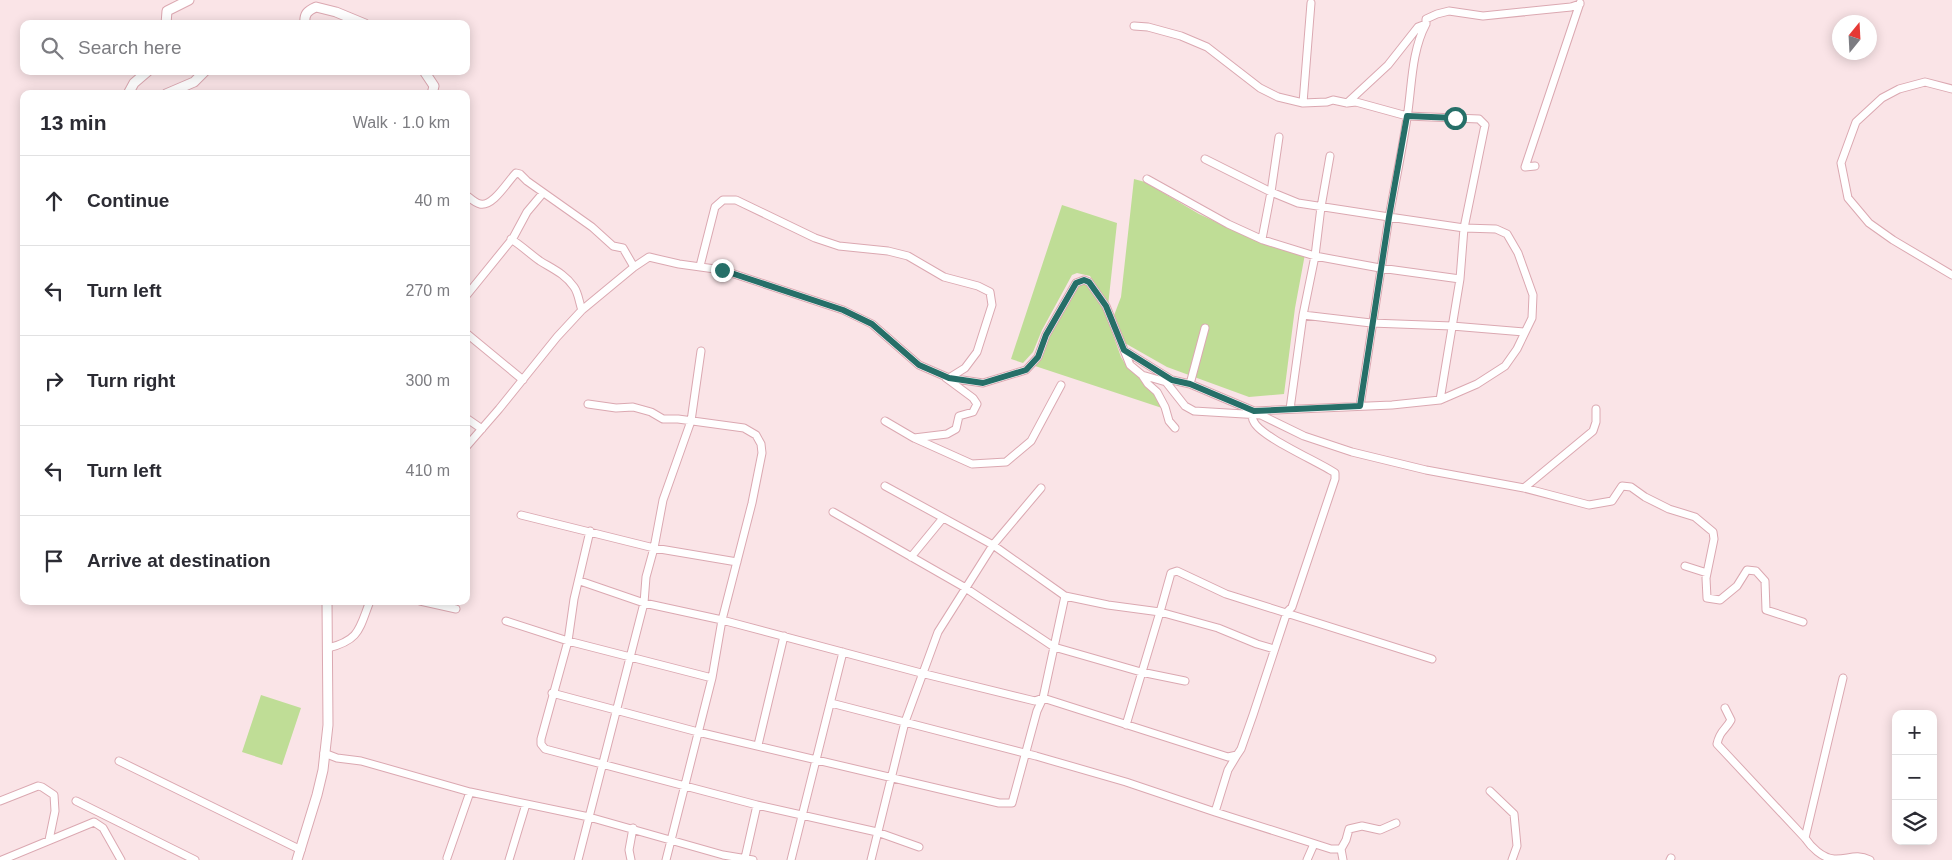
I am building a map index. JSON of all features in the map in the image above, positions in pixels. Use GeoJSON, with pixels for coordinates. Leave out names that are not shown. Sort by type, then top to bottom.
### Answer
{"type":"FeatureCollection","features":[{"type":"Feature","properties":{"kind":"street"},"geometry":{"type":"LineString","coordinates":[[166,20],[167,10],[189,0]]}},
{"type":"Feature","properties":{"kind":"street"},"geometry":{"type":"LineString","coordinates":[[1360,406],[1371,323],[1407,116],[1415,56],[1426,19],[1449,11],[1483,16],[1503,15],[1571,7],[1579,1]]}},
{"type":"Feature","properties":{"kind":"street"},"geometry":{"type":"LineString","coordinates":[[1535,166],[1525,167],[1579,1]]}},
{"type":"Feature","properties":{"kind":"street"},"geometry":{"type":"LineString","coordinates":[[1303,103],[1311,3]]}},
{"type":"Feature","properties":{"kind":"street"},"geometry":{"type":"LineString","coordinates":[[304,20],[304,16],[308,10],[316,7],[336,12],[355,20]]}},
{"type":"Feature","properties":{"kind":"street"},"geometry":{"type":"LineString","coordinates":[[1347,104],[1388,65],[1418,27],[1426,24]]}},
{"type":"Feature","properties":{"kind":"street"},"geometry":{"type":"LineString","coordinates":[[1134,26],[1148,27],[1181,36],[1207,48],[1260,88],[1278,97],[1303,103],[1333,100],[1347,104],[1356,102],[1407,116],[1479,119],[1485,125],[1464,228],[1460,279],[1440,400]]}},
{"type":"Feature","properties":{"kind":"street"},"geometry":{"type":"LineString","coordinates":[[130,90],[134,83],[143,75]]}},
{"type":"Feature","properties":{"kind":"street"},"geometry":{"type":"LineString","coordinates":[[175,90],[194,82],[201,75]]}},
{"type":"Feature","properties":{"kind":"street"},"geometry":{"type":"LineString","coordinates":[[427,75],[434,86],[433,90]]}},
{"type":"Feature","properties":{"kind":"street"},"geometry":{"type":"LineString","coordinates":[[1952,89],[1925,82],[1899,89],[1882,98],[1856,122],[1841,163],[1848,198],[1869,223],[1952,276]]}},
{"type":"Feature","properties":{"kind":"street"},"geometry":{"type":"LineString","coordinates":[[1262,239],[1279,137]]}},
{"type":"Feature","properties":{"kind":"street"},"geometry":{"type":"LineString","coordinates":[[1290,409],[1304,315],[1316,256],[1321,207],[1330,156]]}},
{"type":"Feature","properties":{"kind":"street"},"geometry":{"type":"LineString","coordinates":[[1142,375],[1166,382],[1185,406],[1194,411],[1253,413],[1290,409],[1392,405],[1440,400],[1477,384],[1505,366],[1517,349],[1532,318],[1534,295],[1518,253],[1507,234],[1496,229],[1464,228],[1298,203],[1271,192],[1205,159]]}},
{"type":"Feature","properties":{"kind":"street"},"geometry":{"type":"LineString","coordinates":[[470,198],[478,204],[487,204],[493,200],[516,173],[520,174],[613,246],[623,248],[634,267]]}},
{"type":"Feature","properties":{"kind":"street"},"geometry":{"type":"LineString","coordinates":[[1147,179],[1228,224],[1262,239],[1316,256],[1380,268],[1460,279]]}},
{"type":"Feature","properties":{"kind":"street"},"geometry":{"type":"LineString","coordinates":[[470,291],[511,239],[527,212],[543,192]]}},
{"type":"Feature","properties":{"kind":"street"},"geometry":{"type":"LineString","coordinates":[[700,266],[715,207],[723,200],[736,200],[815,238],[840,246],[888,251],[908,256],[944,277],[978,286],[990,292],[992,304],[977,352],[965,368],[947,377]]}},
{"type":"Feature","properties":{"kind":"street"},"geometry":{"type":"LineString","coordinates":[[511,239],[568,279],[575,288],[582,310]]}},
{"type":"Feature","properties":{"kind":"street"},"geometry":{"type":"LineString","coordinates":[[470,442],[557,337],[582,310],[634,267],[649,258],[722,270],[843,310],[872,324],[919,365],[947,377],[983,383],[1026,370],[1038,357],[1046,335],[1076,283],[1079,280],[1084,280],[1089,282],[1098,292],[1106,306],[1130,365],[1142,375],[1156,392],[1165,407],[1169,421],[1175,428]]}},
{"type":"Feature","properties":{"kind":"street"},"geometry":{"type":"LineString","coordinates":[[1304,315],[1371,323],[1452,326],[1524,332]]}},
{"type":"Feature","properties":{"kind":"street"},"geometry":{"type":"LineString","coordinates":[[1190,384],[1205,328]]}},
{"type":"Feature","properties":{"kind":"street"},"geometry":{"type":"LineString","coordinates":[[470,336],[523,380]]}},
{"type":"Feature","properties":{"kind":"street"},"geometry":{"type":"LineString","coordinates":[[1124,350],[1172,380],[1190,384],[1304,436],[1352,452],[1426,470],[1524,488],[1589,506],[1612,501],[1622,486],[1631,487],[1653,501],[1695,517],[1713,532],[1714,539],[1706,578],[1707,598],[1720,600],[1737,586],[1748,570],[1756,571],[1765,580],[1766,610],[1803,622]]}},
{"type":"Feature","properties":{"kind":"street"},"geometry":{"type":"LineString","coordinates":[[578,860],[644,603],[646,577],[669,481],[691,420],[701,352]]}},
{"type":"Feature","properties":{"kind":"street"},"geometry":{"type":"LineString","coordinates":[[914,438],[947,434],[956,429],[959,416],[973,412],[977,404],[973,398],[947,377]]}},
{"type":"Feature","properties":{"kind":"street"},"geometry":{"type":"LineString","coordinates":[[886,421],[914,438],[972,464],[1006,462],[1031,441],[1061,385]]}},
{"type":"Feature","properties":{"kind":"street"},"geometry":{"type":"LineString","coordinates":[[588,404],[616,408],[633,407],[651,412],[663,419],[691,420],[744,428],[756,435],[762,444],[762,453],[752,503],[722,620],[712,678],[666,860]]}},
{"type":"Feature","properties":{"kind":"street"},"geometry":{"type":"LineString","coordinates":[[1524,488],[1593,432],[1596,422],[1596,409]]}},
{"type":"Feature","properties":{"kind":"street"},"geometry":{"type":"LineString","coordinates":[[1215,812],[1228,770],[1241,749],[1287,612],[1292,607],[1310,557],[1335,479],[1335,473],[1318,462],[1281,444],[1254,424],[1253,413]]}},
{"type":"Feature","properties":{"kind":"street"},"geometry":{"type":"LineString","coordinates":[[470,421],[482,429]]}},
{"type":"Feature","properties":{"kind":"street"},"geometry":{"type":"LineString","coordinates":[[885,486],[993,545],[1065,596],[1108,605],[1160,612],[1218,628],[1274,649]]}},
{"type":"Feature","properties":{"kind":"street"},"geometry":{"type":"LineString","coordinates":[[871,860],[905,722],[921,673],[938,632],[964,587],[993,545],[1042,488]]}},
{"type":"Feature","properties":{"kind":"street"},"geometry":{"type":"LineString","coordinates":[[833,512],[964,587],[1054,647],[1142,672],[1186,681]]}},
{"type":"Feature","properties":{"kind":"street"},"geometry":{"type":"LineString","coordinates":[[521,515],[654,548],[736,562]]}},
{"type":"Feature","properties":{"kind":"street"},"geometry":{"type":"LineString","coordinates":[[910,557],[943,518]]}},
{"type":"Feature","properties":{"kind":"street"},"geometry":{"type":"LineString","coordinates":[[590,531],[568,641],[552,693],[541,744],[545,749],[757,805],[877,832],[919,847]]}},
{"type":"Feature","properties":{"kind":"street"},"geometry":{"type":"LineString","coordinates":[[1685,566],[1707,573]]}},
{"type":"Feature","properties":{"kind":"street"},"geometry":{"type":"LineString","coordinates":[[1126,725],[1171,573],[1177,571],[1226,594],[1432,659]]}},
{"type":"Feature","properties":{"kind":"street"},"geometry":{"type":"LineString","coordinates":[[580,581],[644,603],[722,620],[921,673],[1035,701],[1043,698],[1228,757],[1236,755]]}},
{"type":"Feature","properties":{"kind":"street"},"geometry":{"type":"LineString","coordinates":[[552,693],[698,732],[817,759],[890,779],[998,803],[1012,803],[1037,711],[1043,698],[1065,596]]}},
{"type":"Feature","properties":{"kind":"street"},"geometry":{"type":"LineString","coordinates":[[297,860],[318,795],[323,770],[328,725],[327,605]]}},
{"type":"Feature","properties":{"kind":"street"},"geometry":{"type":"LineString","coordinates":[[328,648],[352,640],[357,633],[368,605]]}},
{"type":"Feature","properties":{"kind":"street"},"geometry":{"type":"LineString","coordinates":[[438,605],[456,609]]}},
{"type":"Feature","properties":{"kind":"street"},"geometry":{"type":"LineString","coordinates":[[506,621],[568,641],[712,678]]}},
{"type":"Feature","properties":{"kind":"street"},"geometry":{"type":"LineString","coordinates":[[758,745],[784,636]]}},
{"type":"Feature","properties":{"kind":"street"},"geometry":{"type":"LineString","coordinates":[[791,860],[844,652]]}},
{"type":"Feature","properties":{"kind":"street"},"geometry":{"type":"LineString","coordinates":[[1805,838],[1843,678]]}},
{"type":"Feature","properties":{"kind":"street"},"geometry":{"type":"LineString","coordinates":[[831,703],[1027,753],[1126,782],[1314,844],[1331,849],[1341,849]]}},
{"type":"Feature","properties":{"kind":"street"},"geometry":{"type":"LineString","coordinates":[[1726,708],[1731,720],[1719,733],[1717,744],[1805,838],[1812,849],[1833,860],[1861,856],[1870,860]]}},
{"type":"Feature","properties":{"kind":"street"},"geometry":{"type":"LineString","coordinates":[[324,753],[337,758],[361,761],[470,792],[589,817],[723,854],[749,859],[757,805]]}},
{"type":"Feature","properties":{"kind":"street"},"geometry":{"type":"LineString","coordinates":[[119,761],[301,850]]}},
{"type":"Feature","properties":{"kind":"street"},"geometry":{"type":"LineString","coordinates":[[0,801],[38,786],[54,795],[54,811],[49,840]]}},
{"type":"Feature","properties":{"kind":"street"},"geometry":{"type":"LineString","coordinates":[[1490,790],[1514,814],[1518,846],[1512,860]]}},
{"type":"Feature","properties":{"kind":"street"},"geometry":{"type":"LineString","coordinates":[[447,858],[470,792]]}},
{"type":"Feature","properties":{"kind":"street"},"geometry":{"type":"LineString","coordinates":[[76,801],[195,860]]}},
{"type":"Feature","properties":{"kind":"street"},"geometry":{"type":"LineString","coordinates":[[509,860],[526,804]]}},
{"type":"Feature","properties":{"kind":"street"},"geometry":{"type":"LineString","coordinates":[[2,860],[94,822],[103,828],[121,860]]}},
{"type":"Feature","properties":{"kind":"street"},"geometry":{"type":"LineString","coordinates":[[1343,860],[1341,849],[1349,829],[1362,826],[1380,830],[1396,823]]}},
{"type":"Feature","properties":{"kind":"street"},"geometry":{"type":"LineString","coordinates":[[631,860],[628,850],[633,828]]}},
{"type":"Feature","properties":{"kind":"street"},"geometry":{"type":"LineString","coordinates":[[1307,860],[1314,844]]}},
{"type":"Feature","properties":{"kind":"green space"},"geometry":{"type":"Polygon","coordinates":[[[1134,179],[1145,182],[1199,214],[1260,242],[1305,254],[1295,308],[1284,394],[1249,397],[1167,367],[1123,342],[1113,318],[1121,297],[1134,179]]]}},
{"type":"Feature","properties":{"kind":"green space"},"geometry":{"type":"Polygon","coordinates":[[[1062,205],[1117,223],[1108,306],[1090,276],[1077,273],[1072,275],[1042,330],[1033,352],[1023,363],[1011,359],[1062,205]]]}},
{"type":"Feature","properties":{"kind":"green space"},"geometry":{"type":"Polygon","coordinates":[[[1084,280],[1102,304],[1121,357],[1127,367],[1142,379],[1147,388],[1153,392],[1162,408],[1029,364],[1037,358],[1075,282],[1084,280]]]}},
{"type":"Feature","properties":{"kind":"green space"},"geometry":{"type":"Polygon","coordinates":[[[261,695],[301,708],[282,765],[242,752],[261,695]]]}},
{"type":"Feature","properties":{"kind":"route"},"geometry":{"type":"LineString","coordinates":[[722,270],[843,310],[872,324],[919,365],[949,378],[983,383],[1026,370],[1038,357],[1046,335],[1076,283],[1079,280],[1084,280],[1089,282],[1098,292],[1106,306],[1124,350],[1172,380],[1190,384],[1254,411],[1360,406],[1371,323],[1407,116],[1455,118]]}}]}
